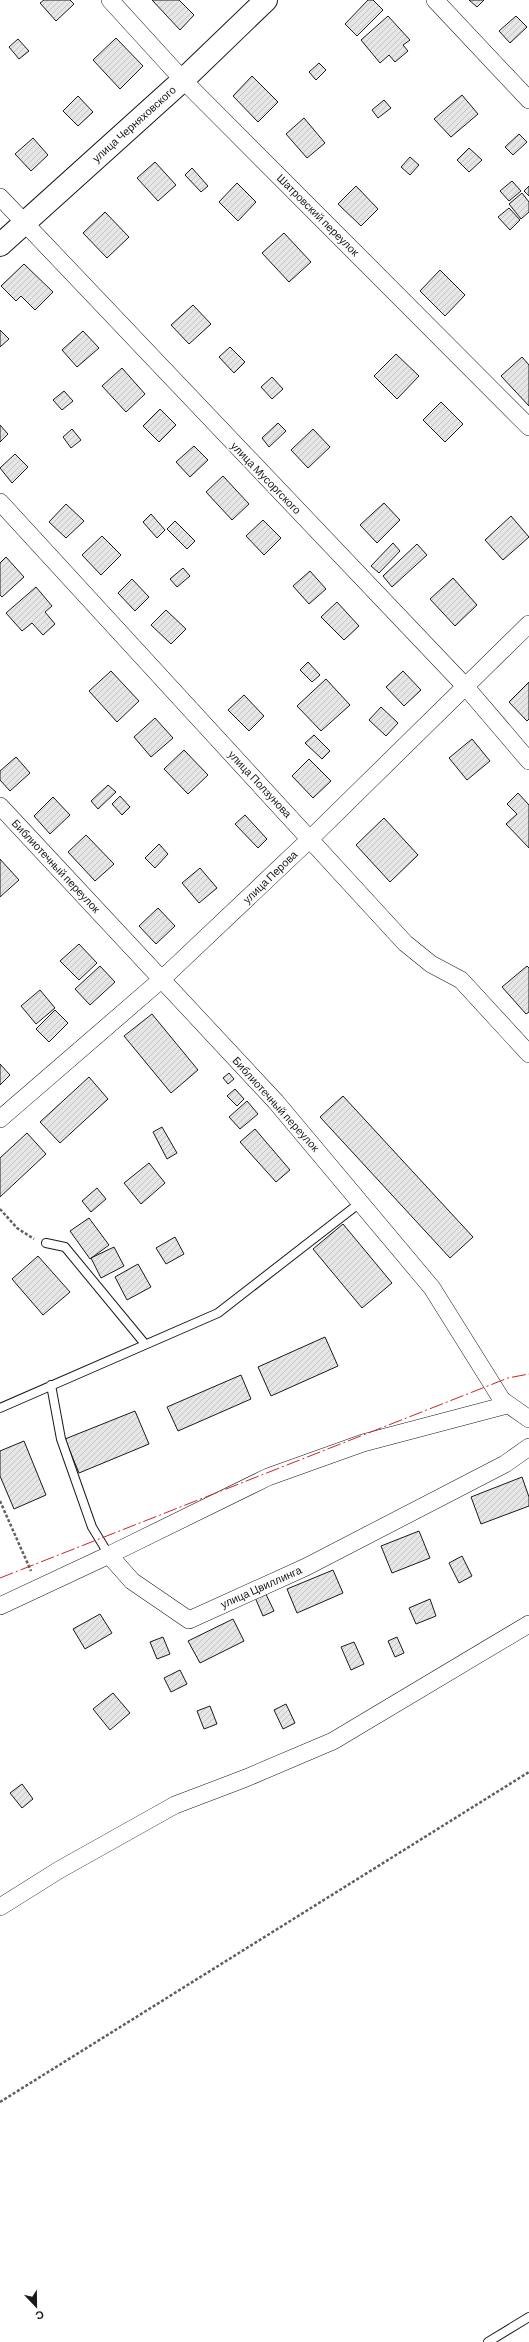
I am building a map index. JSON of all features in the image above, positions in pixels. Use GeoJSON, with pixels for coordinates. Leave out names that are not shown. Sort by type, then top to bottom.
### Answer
{"type":"FeatureCollection","features":[{"type":"Feature","properties":{"kind":"street","name":"Шатровский переулок"},"geometry":{"type":"LineString","coordinates":[[110,0],[183,80],[529,426]]}},
{"type":"Feature","properties":{"kind":"street","name":"улица Черняховского"},"geometry":{"type":"LineString","coordinates":[[0,244],[183,80],[266,0]]}},
{"type":"Feature","properties":{"kind":"street"},"geometry":{"type":"LineString","coordinates":[[436,0],[529,100]]}},
{"type":"Feature","properties":{"kind":"street","name":"улица Мусоргского"},"geometry":{"type":"LineString","coordinates":[[0,198],[465,686],[529,761]]}},
{"type":"Feature","properties":{"kind":"street","name":"улица Ползунова"},"geometry":{"type":"LineString","coordinates":[[0,502],[405,943],[431,964],[461,980],[529,1054]]}},
{"type":"Feature","properties":{"kind":"street","name":"улица Перова"},"geometry":{"type":"LineString","coordinates":[[0,1119],[162,979],[310,839],[529,624]]}},
{"type":"Feature","properties":{"kind":"street","name":"Библиотечный переулок"},"geometry":{"type":"LineString","coordinates":[[0,806],[276,1102],[432,1288],[502,1400],[507,1405],[529,1419]]}},
{"type":"Feature","properties":{"kind":"street"},"geometry":{"type":"LineString","coordinates":[[0,1606],[109,1555],[268,1477],[363,1443],[507,1405]]}},
{"type":"Feature","properties":{"kind":"street","name":"улица Цвиллинга"},"geometry":{"type":"LineString","coordinates":[[109,1555],[132,1581],[188,1620],[306,1567],[505,1464],[529,1447]]}},
{"type":"Feature","properties":{"kind":"street"},"geometry":{"type":"LineString","coordinates":[[0,1907],[59,1870],[175,1805],[246,1778],[333,1741],[529,1624]]}},
{"type":"Feature","properties":{"kind":"lane"},"geometry":{"type":"LineString","coordinates":[[0,1408],[218,1313],[361,1202]]}},
{"type":"Feature","properties":{"kind":"lane"},"geometry":{"type":"LineString","coordinates":[[46,1243],[65,1246],[145,1344]]}},
{"type":"Feature","properties":{"kind":"lane"},"geometry":{"type":"LineString","coordinates":[[51,1385],[61,1440],[92,1527],[109,1555]]}},
{"type":"Feature","properties":{"kind":"lane"},"geometry":{"type":"LineString","coordinates":[[488,2342],[529,2317]]}},
{"type":"Feature","properties":{"kind":"path"},"geometry":{"type":"LineString","coordinates":[[0,1209],[17,1228],[46,1243]]}},
{"type":"Feature","properties":{"kind":"path"},"geometry":{"type":"LineString","coordinates":[[0,1501],[38,1588]]}},
{"type":"Feature","properties":{"kind":"path"},"geometry":{"type":"LineString","coordinates":[[0,2102],[529,1772]]}},
{"type":"Feature","properties":{"kind":"building"},"geometry":{"type":"Polygon","coordinates":[[[44,0],[70,0],[74,4],[56,21],[40,3],[44,0]]]}},
{"type":"Feature","properties":{"kind":"building"},"geometry":{"type":"Polygon","coordinates":[[[152,0],[179,0],[194,15],[180,30],[152,0]]]}},
{"type":"Feature","properties":{"kind":"building"},"geometry":{"type":"Polygon","coordinates":[[[368,0],[373,0],[383,10],[357,36],[345,24],[368,0]]]}},
{"type":"Feature","properties":{"kind":"building"},"geometry":{"type":"Polygon","coordinates":[[[469,0],[484,0],[477,7],[469,0]]]}},
{"type":"Feature","properties":{"kind":"building"},"geometry":{"type":"Polygon","coordinates":[[[388,16],[410,40],[403,45],[408,51],[395,62],[389,55],[380,63],[361,40],[388,16]]]}},
{"type":"Feature","properties":{"kind":"building"},"geometry":{"type":"Polygon","coordinates":[[[516,16],[527,27],[510,43],[499,31],[516,16]]]}},
{"type":"Feature","properties":{"kind":"building"},"geometry":{"type":"Polygon","coordinates":[[[116,38],[143,66],[120,89],[93,60],[116,38]]]}},
{"type":"Feature","properties":{"kind":"building"},"geometry":{"type":"Polygon","coordinates":[[[18,39],[29,51],[19,59],[9,47],[18,39]]]}},
{"type":"Feature","properties":{"kind":"building"},"geometry":{"type":"Polygon","coordinates":[[[319,63],[326,70],[316,80],[309,72],[319,63]]]}},
{"type":"Feature","properties":{"kind":"building"},"geometry":{"type":"Polygon","coordinates":[[[252,76],[278,102],[258,122],[233,96],[252,76]]]}},
{"type":"Feature","properties":{"kind":"building"},"geometry":{"type":"Polygon","coordinates":[[[462,95],[478,114],[451,137],[434,119],[462,95]]]}},
{"type":"Feature","properties":{"kind":"building"},"geometry":{"type":"Polygon","coordinates":[[[78,96],[93,112],[78,126],[63,111],[78,96]]]}},
{"type":"Feature","properties":{"kind":"building"},"geometry":{"type":"Polygon","coordinates":[[[384,100],[391,108],[378,118],[372,110],[384,100]]]}},
{"type":"Feature","properties":{"kind":"building"},"geometry":{"type":"Polygon","coordinates":[[[304,118],[325,143],[307,158],[286,134],[304,118]]]}},
{"type":"Feature","properties":{"kind":"building"},"geometry":{"type":"Polygon","coordinates":[[[519,134],[527,142],[513,155],[505,147],[519,134]]]}},
{"type":"Feature","properties":{"kind":"building"},"geometry":{"type":"Polygon","coordinates":[[[33,138],[48,155],[31,171],[15,154],[33,138]]]}},
{"type":"Feature","properties":{"kind":"building"},"geometry":{"type":"Polygon","coordinates":[[[469,148],[482,160],[469,172],[457,160],[469,148]]]}},
{"type":"Feature","properties":{"kind":"building"},"geometry":{"type":"Polygon","coordinates":[[[410,157],[419,165],[410,175],[401,167],[410,157]]]}},
{"type":"Feature","properties":{"kind":"building"},"geometry":{"type":"Polygon","coordinates":[[[155,162],[176,185],[158,201],[137,178],[155,162]]]}},
{"type":"Feature","properties":{"kind":"building"},"geometry":{"type":"Polygon","coordinates":[[[192,168],[208,186],[201,192],[185,175],[192,168]]]}},
{"type":"Feature","properties":{"kind":"building"},"geometry":{"type":"Polygon","coordinates":[[[512,181],[521,191],[509,201],[500,191],[512,181]]]}},
{"type":"Feature","properties":{"kind":"building"},"geometry":{"type":"Polygon","coordinates":[[[237,183],[256,202],[238,221],[219,202],[237,183]]]}},
{"type":"Feature","properties":{"kind":"building"},"geometry":{"type":"Polygon","coordinates":[[[356,186],[378,209],[361,226],[338,204],[356,186]]]}},
{"type":"Feature","properties":{"kind":"building"},"geometry":{"type":"Polygon","coordinates":[[[529,186],[529,196],[524,191],[529,186]]]}},
{"type":"Feature","properties":{"kind":"building"},"geometry":{"type":"Polygon","coordinates":[[[522,193],[529,202],[529,212],[521,219],[509,204],[522,193]]]}},
{"type":"Feature","properties":{"kind":"building"},"geometry":{"type":"Polygon","coordinates":[[[509,208],[520,220],[510,230],[498,217],[509,208]]]}},
{"type":"Feature","properties":{"kind":"building"},"geometry":{"type":"Polygon","coordinates":[[[105,212],[129,237],[107,258],[83,233],[105,212]]]}},
{"type":"Feature","properties":{"kind":"building"},"geometry":{"type":"Polygon","coordinates":[[[284,233],[311,262],[289,282],[262,253],[284,233]]]}},
{"type":"Feature","properties":{"kind":"building"},"geometry":{"type":"Polygon","coordinates":[[[24,264],[53,292],[35,310],[21,296],[16,301],[1,286],[24,264]]]}},
{"type":"Feature","properties":{"kind":"building"},"geometry":{"type":"Polygon","coordinates":[[[440,270],[465,295],[445,316],[420,291],[440,270]]]}},
{"type":"Feature","properties":{"kind":"building"},"geometry":{"type":"Polygon","coordinates":[[[193,305],[211,324],[189,344],[171,325],[193,305]]]}},
{"type":"Feature","properties":{"kind":"building"},"geometry":{"type":"Polygon","coordinates":[[[0,330],[9,339],[0,347],[0,330]]]}},
{"type":"Feature","properties":{"kind":"building"},"geometry":{"type":"Polygon","coordinates":[[[83,331],[99,348],[77,367],[62,350],[83,331]]]}},
{"type":"Feature","properties":{"kind":"building"},"geometry":{"type":"Polygon","coordinates":[[[230,347],[245,362],[234,373],[219,357],[230,347]]]}},
{"type":"Feature","properties":{"kind":"building"},"geometry":{"type":"Polygon","coordinates":[[[396,354],[419,376],[397,399],[374,376],[396,354]]]}},
{"type":"Feature","properties":{"kind":"building"},"geometry":{"type":"Polygon","coordinates":[[[522,357],[529,365],[529,406],[501,376],[522,357]]]}},
{"type":"Feature","properties":{"kind":"building"},"geometry":{"type":"Polygon","coordinates":[[[122,368],[145,394],[126,412],[102,386],[122,368]]]}},
{"type":"Feature","properties":{"kind":"building"},"geometry":{"type":"Polygon","coordinates":[[[272,377],[283,389],[272,399],[261,387],[272,377]]]}},
{"type":"Feature","properties":{"kind":"building"},"geometry":{"type":"Polygon","coordinates":[[[64,391],[73,401],[62,410],[53,400],[64,391]]]}},
{"type":"Feature","properties":{"kind":"building"},"geometry":{"type":"Polygon","coordinates":[[[441,402],[463,424],[445,442],[423,420],[441,402]]]}},
{"type":"Feature","properties":{"kind":"building"},"geometry":{"type":"Polygon","coordinates":[[[160,409],[176,425],[159,442],[143,426],[160,409]]]}},
{"type":"Feature","properties":{"kind":"building"},"geometry":{"type":"Polygon","coordinates":[[[278,423],[286,431],[269,447],[262,438],[278,423]]]}},
{"type":"Feature","properties":{"kind":"building"},"geometry":{"type":"Polygon","coordinates":[[[0,425],[8,434],[0,442],[0,425]]]}},
{"type":"Feature","properties":{"kind":"building"},"geometry":{"type":"Polygon","coordinates":[[[72,429],[81,440],[71,448],[63,437],[72,429]]]}},
{"type":"Feature","properties":{"kind":"building"},"geometry":{"type":"Polygon","coordinates":[[[313,429],[330,447],[308,468],[291,450],[313,429]]]}},
{"type":"Feature","properties":{"kind":"building"},"geometry":{"type":"Polygon","coordinates":[[[194,446],[208,460],[190,477],[176,462],[194,446]]]}},
{"type":"Feature","properties":{"kind":"building"},"geometry":{"type":"Polygon","coordinates":[[[15,454],[28,467],[12,483],[0,468],[15,454]]]}},
{"type":"Feature","properties":{"kind":"building"},"geometry":{"type":"Polygon","coordinates":[[[223,476],[249,504],[232,520],[206,492],[223,476]]]}},
{"type":"Feature","properties":{"kind":"building"},"geometry":{"type":"Polygon","coordinates":[[[384,503],[400,520],[377,543],[360,525],[384,503]]]}},
{"type":"Feature","properties":{"kind":"building"},"geometry":{"type":"Polygon","coordinates":[[[66,504],[84,521],[66,538],[49,522],[66,504]]]}},
{"type":"Feature","properties":{"kind":"building"},"geometry":{"type":"Polygon","coordinates":[[[151,514],[165,530],[157,538],[143,522],[151,514]]]}},
{"type":"Feature","properties":{"kind":"building"},"geometry":{"type":"Polygon","coordinates":[[[511,516],[529,537],[503,560],[485,540],[511,516]]]}},
{"type":"Feature","properties":{"kind":"building"},"geometry":{"type":"Polygon","coordinates":[[[263,520],[281,538],[264,555],[246,536],[263,520]]]}},
{"type":"Feature","properties":{"kind":"building"},"geometry":{"type":"Polygon","coordinates":[[[175,521],[195,541],[187,549],[167,529],[175,521]]]}},
{"type":"Feature","properties":{"kind":"building"},"geometry":{"type":"Polygon","coordinates":[[[102,536],[121,555],[101,575],[82,555],[102,536]]]}},
{"type":"Feature","properties":{"kind":"building"},"geometry":{"type":"Polygon","coordinates":[[[393,543],[400,551],[379,573],[371,566],[393,543]]]}},
{"type":"Feature","properties":{"kind":"building"},"geometry":{"type":"Polygon","coordinates":[[[417,544],[427,555],[392,587],[383,576],[417,544]]]}},
{"type":"Feature","properties":{"kind":"building"},"geometry":{"type":"Polygon","coordinates":[[[6,557],[24,577],[2,597],[0,595],[0,563],[6,557]]]}},
{"type":"Feature","properties":{"kind":"building"},"geometry":{"type":"Polygon","coordinates":[[[183,568],[190,576],[177,587],[170,579],[183,568]]]}},
{"type":"Feature","properties":{"kind":"building"},"geometry":{"type":"Polygon","coordinates":[[[310,571],[326,589],[309,604],[293,586],[310,571]]]}},
{"type":"Feature","properties":{"kind":"building"},"geometry":{"type":"Polygon","coordinates":[[[453,578],[477,605],[455,626],[430,599],[453,578]]]}},
{"type":"Feature","properties":{"kind":"building"},"geometry":{"type":"Polygon","coordinates":[[[132,579],[149,597],[135,611],[118,593],[132,579]]]}},
{"type":"Feature","properties":{"kind":"building"},"geometry":{"type":"Polygon","coordinates":[[[36,587],[52,606],[45,612],[55,624],[43,635],[32,623],[22,631],[6,613],[36,587]]]}},
{"type":"Feature","properties":{"kind":"building"},"geometry":{"type":"Polygon","coordinates":[[[337,602],[359,626],[344,640],[321,617],[337,602]]]}},
{"type":"Feature","properties":{"kind":"building"},"geometry":{"type":"Polygon","coordinates":[[[166,610],[186,629],[171,644],[151,625],[166,610]]]}},
{"type":"Feature","properties":{"kind":"building"},"geometry":{"type":"Polygon","coordinates":[[[308,662],[320,675],[312,682],[300,670],[308,662]]]}},
{"type":"Feature","properties":{"kind":"building"},"geometry":{"type":"Polygon","coordinates":[[[111,671],[139,701],[117,722],[89,691],[111,671]]]}},
{"type":"Feature","properties":{"kind":"building"},"geometry":{"type":"Polygon","coordinates":[[[403,671],[421,690],[404,706],[386,687],[403,671]]]}},
{"type":"Feature","properties":{"kind":"building"},"geometry":{"type":"Polygon","coordinates":[[[326,679],[350,705],[321,731],[297,706],[326,679]]]}},
{"type":"Feature","properties":{"kind":"building"},"geometry":{"type":"Polygon","coordinates":[[[529,682],[529,719],[527,721],[509,702],[529,682]]]}},
{"type":"Feature","properties":{"kind":"building"},"geometry":{"type":"Polygon","coordinates":[[[244,695],[264,716],[249,731],[228,710],[244,695]]]}},
{"type":"Feature","properties":{"kind":"building"},"geometry":{"type":"Polygon","coordinates":[[[381,707],[398,723],[386,736],[369,720],[381,707]]]}},
{"type":"Feature","properties":{"kind":"building"},"geometry":{"type":"Polygon","coordinates":[[[155,718],[173,738],[151,757],[134,737],[155,718]]]}},
{"type":"Feature","properties":{"kind":"building"},"geometry":{"type":"Polygon","coordinates":[[[314,735],[330,751],[322,759],[305,743],[314,735]]]}},
{"type":"Feature","properties":{"kind":"building"},"geometry":{"type":"Polygon","coordinates":[[[472,739],[490,761],[467,780],[449,758],[472,739]]]}},
{"type":"Feature","properties":{"kind":"building"},"geometry":{"type":"Polygon","coordinates":[[[184,750],[208,775],[188,794],[164,769],[184,750]]]}},
{"type":"Feature","properties":{"kind":"building"},"geometry":{"type":"Polygon","coordinates":[[[16,757],[30,773],[10,791],[0,780],[0,771],[16,757]]]}},
{"type":"Feature","properties":{"kind":"building"},"geometry":{"type":"Polygon","coordinates":[[[309,759],[331,781],[313,798],[292,776],[309,759]]]}},
{"type":"Feature","properties":{"kind":"building"},"geometry":{"type":"Polygon","coordinates":[[[108,785],[116,792],[98,809],[91,801],[108,785]]]}},
{"type":"Feature","properties":{"kind":"building"},"geometry":{"type":"Polygon","coordinates":[[[518,793],[529,805],[529,848],[506,824],[517,814],[507,804],[518,793]]]}},
{"type":"Feature","properties":{"kind":"building"},"geometry":{"type":"Polygon","coordinates":[[[120,796],[130,807],[122,815],[112,804],[120,796]]]}},
{"type":"Feature","properties":{"kind":"building"},"geometry":{"type":"Polygon","coordinates":[[[53,797],[70,815],[50,834],[34,816],[53,797]]]}},
{"type":"Feature","properties":{"kind":"building"},"geometry":{"type":"Polygon","coordinates":[[[245,815],[267,839],[258,848],[235,824],[245,815]]]}},
{"type":"Feature","properties":{"kind":"building"},"geometry":{"type":"Polygon","coordinates":[[[384,818],[418,855],[390,882],[356,845],[384,818]]]}},
{"type":"Feature","properties":{"kind":"building"},"geometry":{"type":"Polygon","coordinates":[[[86,835],[114,864],[95,881],[68,852],[86,835]]]}},
{"type":"Feature","properties":{"kind":"building"},"geometry":{"type":"Polygon","coordinates":[[[159,844],[168,854],[155,868],[145,858],[159,844]]]}},
{"type":"Feature","properties":{"kind":"building"},"geometry":{"type":"Polygon","coordinates":[[[0,859],[19,880],[0,897],[0,859]]]}},
{"type":"Feature","properties":{"kind":"building"},"geometry":{"type":"Polygon","coordinates":[[[200,868],[217,888],[199,903],[182,883],[200,868]]]}},
{"type":"Feature","properties":{"kind":"building"},"geometry":{"type":"Polygon","coordinates":[[[158,908],[175,926],[156,944],[139,926],[158,908]]]}},
{"type":"Feature","properties":{"kind":"building"},"geometry":{"type":"Polygon","coordinates":[[[79,944],[97,963],[79,980],[60,961],[79,944]]]}},
{"type":"Feature","properties":{"kind":"building"},"geometry":{"type":"Polygon","coordinates":[[[100,966],[115,982],[90,1005],[75,989],[100,966]]]}},
{"type":"Feature","properties":{"kind":"building"},"geometry":{"type":"Polygon","coordinates":[[[527,966],[529,968],[529,1012],[526,1014],[502,987],[527,966]]]}},
{"type":"Feature","properties":{"kind":"building"},"geometry":{"type":"Polygon","coordinates":[[[40,990],[55,1008],[36,1024],[21,1006],[40,990]]]}},
{"type":"Feature","properties":{"kind":"building"},"geometry":{"type":"Polygon","coordinates":[[[55,1010],[68,1023],[49,1042],[36,1029],[55,1010]]]}},
{"type":"Feature","properties":{"kind":"building"},"geometry":{"type":"Polygon","coordinates":[[[152,1014],[198,1070],[171,1093],[124,1036],[152,1014]]]}},
{"type":"Feature","properties":{"kind":"building"},"geometry":{"type":"Polygon","coordinates":[[[0,1064],[10,1075],[0,1085],[0,1064]]]}},
{"type":"Feature","properties":{"kind":"building"},"geometry":{"type":"Polygon","coordinates":[[[229,1073],[234,1079],[228,1084],[223,1078],[229,1073]]]}},
{"type":"Feature","properties":{"kind":"building"},"geometry":{"type":"Polygon","coordinates":[[[89,1077],[108,1099],[60,1143],[40,1122],[89,1077]]]}},
{"type":"Feature","properties":{"kind":"building"},"geometry":{"type":"Polygon","coordinates":[[[235,1089],[244,1099],[237,1106],[227,1096],[235,1089]]]}},
{"type":"Feature","properties":{"kind":"building"},"geometry":{"type":"Polygon","coordinates":[[[343,1096],[473,1237],[450,1258],[320,1117],[343,1096]]]}},
{"type":"Feature","properties":{"kind":"building"},"geometry":{"type":"Polygon","coordinates":[[[247,1101],[258,1114],[240,1129],[229,1117],[247,1101]]]}},
{"type":"Feature","properties":{"kind":"building"},"geometry":{"type":"Polygon","coordinates":[[[162,1127],[177,1153],[167,1159],[153,1132],[162,1127]]]}},
{"type":"Feature","properties":{"kind":"building"},"geometry":{"type":"Polygon","coordinates":[[[255,1129],[290,1170],[276,1182],[240,1142],[255,1129]]]}},
{"type":"Feature","properties":{"kind":"building"},"geometry":{"type":"Polygon","coordinates":[[[27,1133],[46,1154],[0,1197],[0,1158],[27,1133]]]}},
{"type":"Feature","properties":{"kind":"building"},"geometry":{"type":"Polygon","coordinates":[[[149,1163],[165,1183],[141,1204],[124,1183],[149,1163]]]}},
{"type":"Feature","properties":{"kind":"building"},"geometry":{"type":"Polygon","coordinates":[[[97,1188],[106,1199],[91,1212],[82,1201],[97,1188]]]}},
{"type":"Feature","properties":{"kind":"building"},"geometry":{"type":"Polygon","coordinates":[[[89,1218],[109,1245],[90,1259],[70,1231],[89,1218]]]}},
{"type":"Feature","properties":{"kind":"building"},"geometry":{"type":"Polygon","coordinates":[[[343,1224],[392,1283],[362,1308],[313,1249],[343,1224]]]}},
{"type":"Feature","properties":{"kind":"building"},"geometry":{"type":"Polygon","coordinates":[[[175,1237],[184,1254],[166,1264],[156,1248],[175,1237]]]}},
{"type":"Feature","properties":{"kind":"building"},"geometry":{"type":"Polygon","coordinates":[[[114,1247],[124,1266],[101,1278],[91,1258],[114,1247]]]}},
{"type":"Feature","properties":{"kind":"building"},"geometry":{"type":"Polygon","coordinates":[[[38,1256],[70,1292],[43,1315],[12,1279],[38,1256]]]}},
{"type":"Feature","properties":{"kind":"building"},"geometry":{"type":"Polygon","coordinates":[[[138,1264],[151,1287],[127,1300],[115,1277],[138,1264]]]}},
{"type":"Feature","properties":{"kind":"building"},"geometry":{"type":"Polygon","coordinates":[[[325,1337],[338,1366],[271,1396],[258,1367],[325,1337]]]}},
{"type":"Feature","properties":{"kind":"building"},"geometry":{"type":"Polygon","coordinates":[[[241,1375],[251,1399],[178,1431],[167,1407],[241,1375]]]}},
{"type":"Feature","properties":{"kind":"building"},"geometry":{"type":"Polygon","coordinates":[[[135,1411],[149,1444],[79,1473],[65,1439],[135,1411]]]}},
{"type":"Feature","properties":{"kind":"building"},"geometry":{"type":"Polygon","coordinates":[[[24,1441],[46,1495],[14,1509],[0,1476],[0,1451],[24,1441]]]}},
{"type":"Feature","properties":{"kind":"building"},"geometry":{"type":"Polygon","coordinates":[[[522,1477],[529,1497],[529,1506],[481,1524],[471,1497],[522,1477]]]}},
{"type":"Feature","properties":{"kind":"building"},"geometry":{"type":"Polygon","coordinates":[[[419,1531],[430,1558],[392,1573],[381,1546],[419,1531]]]}},
{"type":"Feature","properties":{"kind":"building"},"geometry":{"type":"Polygon","coordinates":[[[462,1556],[472,1576],[459,1583],[449,1563],[462,1556]]]}},
{"type":"Feature","properties":{"kind":"building"},"geometry":{"type":"Polygon","coordinates":[[[333,1570],[343,1593],[297,1613],[287,1589],[333,1570]]]}},
{"type":"Feature","properties":{"kind":"building"},"geometry":{"type":"Polygon","coordinates":[[[264,1590],[274,1611],[263,1616],[254,1595],[264,1590]]]}},
{"type":"Feature","properties":{"kind":"building"},"geometry":{"type":"Polygon","coordinates":[[[430,1599],[436,1616],[416,1624],[409,1608],[430,1599]]]}},
{"type":"Feature","properties":{"kind":"building"},"geometry":{"type":"Polygon","coordinates":[[[100,1614],[112,1633],[85,1649],[73,1629],[100,1614]]]}},
{"type":"Feature","properties":{"kind":"building"},"geometry":{"type":"Polygon","coordinates":[[[233,1619],[244,1641],[200,1663],[188,1641],[233,1619]]]}},
{"type":"Feature","properties":{"kind":"building"},"geometry":{"type":"Polygon","coordinates":[[[163,1637],[170,1654],[157,1659],[150,1642],[163,1637]]]}},
{"type":"Feature","properties":{"kind":"building"},"geometry":{"type":"Polygon","coordinates":[[[397,1637],[404,1653],[395,1657],[388,1641],[397,1637]]]}},
{"type":"Feature","properties":{"kind":"building"},"geometry":{"type":"Polygon","coordinates":[[[354,1642],[364,1664],[351,1670],[341,1647],[354,1642]]]}},
{"type":"Feature","properties":{"kind":"building"},"geometry":{"type":"Polygon","coordinates":[[[180,1670],[187,1684],[171,1692],[164,1678],[180,1670]]]}},
{"type":"Feature","properties":{"kind":"building"},"geometry":{"type":"Polygon","coordinates":[[[113,1693],[130,1713],[110,1730],[93,1709],[113,1693]]]}},
{"type":"Feature","properties":{"kind":"building"},"geometry":{"type":"Polygon","coordinates":[[[286,1704],[295,1723],[283,1729],[274,1710],[286,1704]]]}},
{"type":"Feature","properties":{"kind":"building"},"geometry":{"type":"Polygon","coordinates":[[[210,1706],[217,1724],[204,1729],[197,1711],[210,1706]]]}},
{"type":"Feature","properties":{"kind":"building"},"geometry":{"type":"Polygon","coordinates":[[[22,1784],[33,1799],[22,1808],[10,1793],[22,1784]]]}},
{"type":"Feature","properties":{"kind":"power"},"geometry":{"type":"LineString","coordinates":[[0,1578],[508,1378],[529,1374]]}}]}
